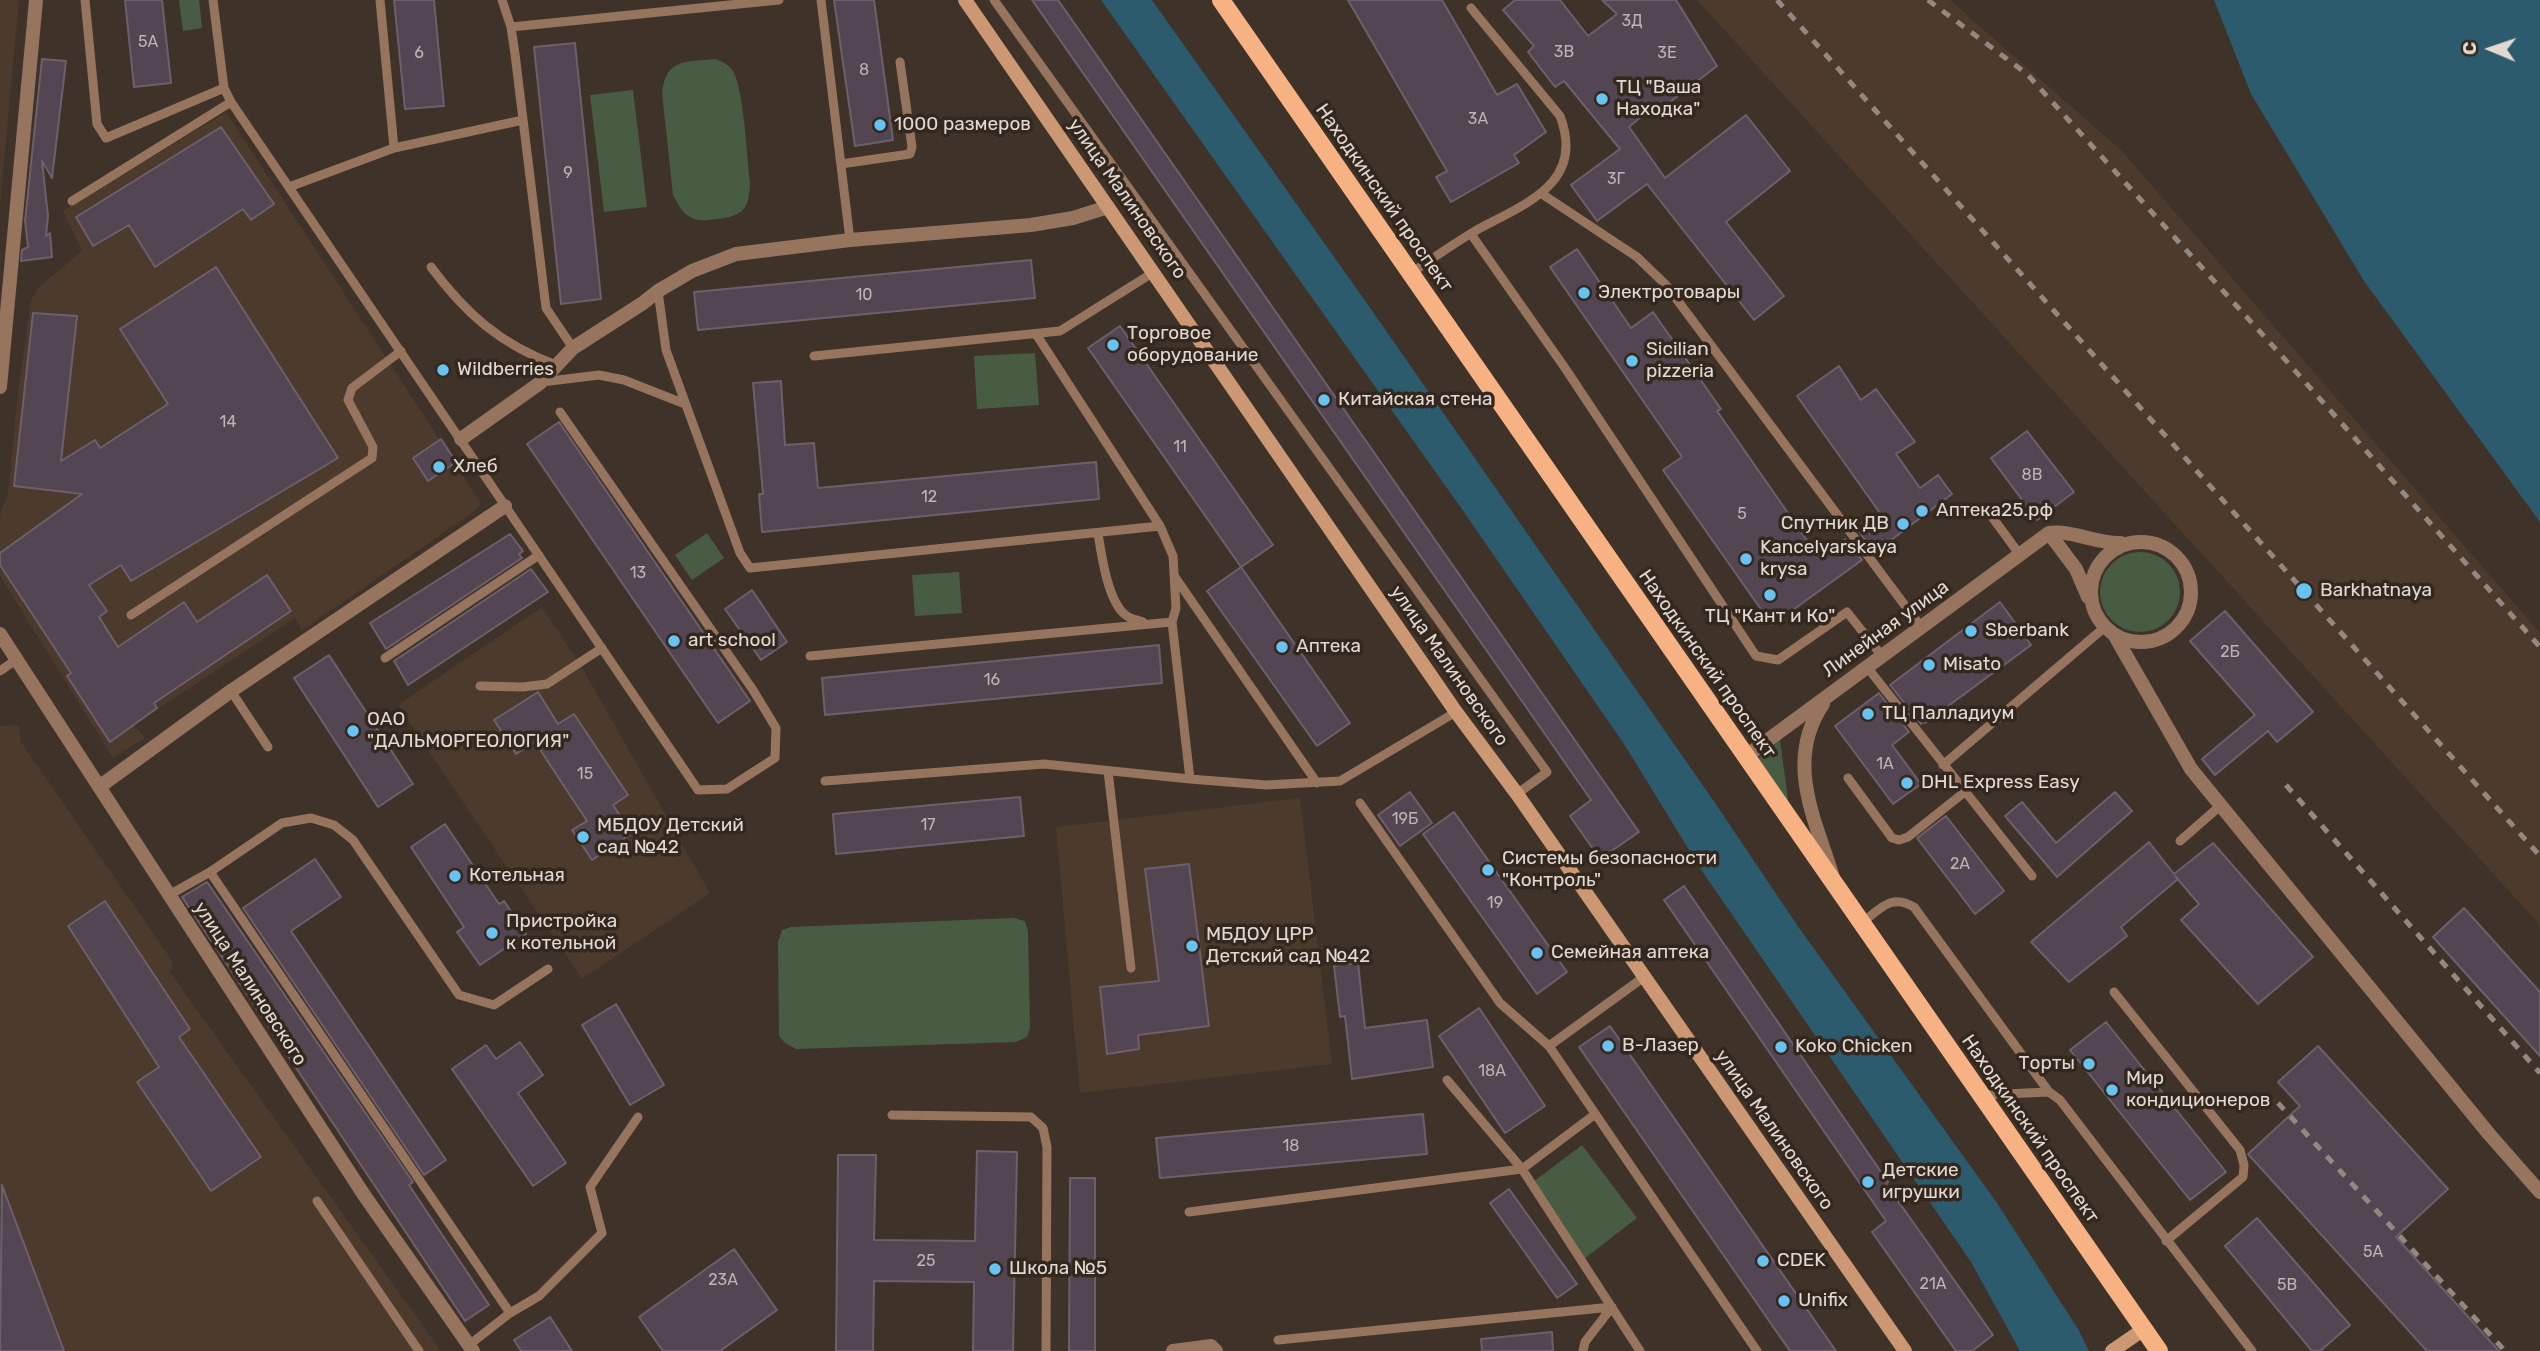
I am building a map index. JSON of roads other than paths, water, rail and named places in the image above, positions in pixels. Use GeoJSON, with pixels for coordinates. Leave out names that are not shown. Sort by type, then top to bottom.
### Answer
{"type":"FeatureCollection","features":[{"type":"Feature","properties":{"kind":"main road","name":"улица Малиновского"},"geometry":{"type":"LineString","coordinates":[[965,0],[1457,712],[1905,1351]]}},
{"type":"Feature","properties":{"kind":"main road","name":"Находкинский проспект"},"geometry":{"type":"LineString","coordinates":[[1220,0],[2159,1351]]}},
{"type":"Feature","properties":{"kind":"main road"},"geometry":{"type":"LineString","coordinates":[[1226,0],[1246,37]]}},
{"type":"Feature","properties":{"kind":"main road"},"geometry":{"type":"LineString","coordinates":[[2112,1351],[2144,1329]]}},
{"type":"Feature","properties":{"kind":"street"},"geometry":{"type":"LineString","coordinates":[[0,387],[36,0]]}},
{"type":"Feature","properties":{"kind":"street"},"geometry":{"type":"LineString","coordinates":[[461,439],[540,383],[573,348],[692,271],[736,254],[850,240],[1031,225],[1073,218],[1108,207]]}},
{"type":"Feature","properties":{"kind":"street"},"geometry":{"type":"LineString","coordinates":[[99,787],[231,691],[505,506]]}},
{"type":"Feature","properties":{"kind":"street"},"geometry":{"type":"LineString","coordinates":[[2049,533],[2062,532],[2107,544],[2150,542],[2167,549],[2179,560],[2189,578],[2191,599],[2183,620],[2170,634],[2152,642],[2134,643],[2110,631]]}},
{"type":"Feature","properties":{"kind":"street"},"geometry":{"type":"LineString","coordinates":[[2049,533],[2076,569],[2092,607],[2110,631],[2191,769],[2489,1134],[2540,1192]]}},
{"type":"Feature","properties":{"kind":"street","name":"Линейная улица"},"geometry":{"type":"LineString","coordinates":[[1745,757],[2049,533]]}},
{"type":"Feature","properties":{"kind":"street"},"geometry":{"type":"LineString","coordinates":[[2092,607],[2090,586],[2097,566],[2112,551],[2130,543]]}},
{"type":"Feature","properties":{"kind":"street","name":"улица Малиновского"},"geometry":{"type":"LineString","coordinates":[[0,634],[364,1195],[471,1348]]}},
{"type":"Feature","properties":{"kind":"street"},"geometry":{"type":"LineString","coordinates":[[1829,695],[1813,719],[1806,742],[1804,767],[1806,793],[1837,889]]}},
{"type":"Feature","properties":{"kind":"street"},"geometry":{"type":"LineString","coordinates":[[1173,1351],[1211,1346],[1216,1351]]}},
{"type":"Feature","properties":{"kind":"lane"},"geometry":{"type":"LineString","coordinates":[[85,0],[97,124],[106,138],[223,88]]}},
{"type":"Feature","properties":{"kind":"lane"},"geometry":{"type":"LineString","coordinates":[[213,0],[223,88],[231,102],[698,790],[727,789],[775,758],[776,728],[753,690],[560,412]]}},
{"type":"Feature","properties":{"kind":"lane"},"geometry":{"type":"LineString","coordinates":[[380,0],[394,148]]}},
{"type":"Feature","properties":{"kind":"lane"},"geometry":{"type":"LineString","coordinates":[[502,0],[511,27],[546,309],[573,348]]}},
{"type":"Feature","properties":{"kind":"lane"},"geometry":{"type":"LineString","coordinates":[[511,27],[779,0]]}},
{"type":"Feature","properties":{"kind":"lane"},"geometry":{"type":"LineString","coordinates":[[821,0],[850,240]]}},
{"type":"Feature","properties":{"kind":"lane"},"geometry":{"type":"LineString","coordinates":[[994,0],[1547,772],[1517,794]]}},
{"type":"Feature","properties":{"kind":"lane"},"geometry":{"type":"LineString","coordinates":[[1411,274],[1471,234],[1542,194],[1562,171],[1568,147],[1567,133],[1560,116],[1471,8]]}},
{"type":"Feature","properties":{"kind":"lane"},"geometry":{"type":"LineString","coordinates":[[841,164],[910,154],[912,147],[900,62]]}},
{"type":"Feature","properties":{"kind":"lane"},"geometry":{"type":"LineString","coordinates":[[72,201],[231,102]]}},
{"type":"Feature","properties":{"kind":"lane"},"geometry":{"type":"LineString","coordinates":[[289,187],[394,148],[523,120]]}},
{"type":"Feature","properties":{"kind":"lane"},"geometry":{"type":"LineString","coordinates":[[1542,194],[1637,257],[1666,285],[1921,627]]}},
{"type":"Feature","properties":{"kind":"lane"},"geometry":{"type":"LineString","coordinates":[[1471,234],[1565,368],[1756,656],[1777,660],[1847,612],[1882,656]]}},
{"type":"Feature","properties":{"kind":"lane"},"geometry":{"type":"LineString","coordinates":[[431,267],[456,300],[489,331],[517,348],[556,365]]}},
{"type":"Feature","properties":{"kind":"lane"},"geometry":{"type":"LineString","coordinates":[[814,356],[1060,331],[1154,272]]}},
{"type":"Feature","properties":{"kind":"lane"},"geometry":{"type":"LineString","coordinates":[[658,291],[666,350],[740,553],[750,568],[1160,526]]}},
{"type":"Feature","properties":{"kind":"lane"},"geometry":{"type":"LineString","coordinates":[[1036,334],[1160,526],[1173,555],[1176,608],[1172,622],[1190,779]]}},
{"type":"Feature","properties":{"kind":"lane"},"geometry":{"type":"LineString","coordinates":[[131,615],[372,458],[373,447],[348,400],[349,393],[401,351]]}},
{"type":"Feature","properties":{"kind":"lane"},"geometry":{"type":"LineString","coordinates":[[540,383],[599,375],[624,380],[685,404]]}},
{"type":"Feature","properties":{"kind":"lane"},"geometry":{"type":"LineString","coordinates":[[1987,510],[2020,555]]}},
{"type":"Feature","properties":{"kind":"lane"},"geometry":{"type":"LineString","coordinates":[[1098,533],[1102,566],[1113,596],[1125,616],[1148,624]]}},
{"type":"Feature","properties":{"kind":"lane"},"geometry":{"type":"LineString","coordinates":[[385,658],[539,555]]}},
{"type":"Feature","properties":{"kind":"lane"},"geometry":{"type":"LineString","coordinates":[[1174,575],[1317,783]]}},
{"type":"Feature","properties":{"kind":"lane"},"geometry":{"type":"LineString","coordinates":[[810,656],[1172,622]]}},
{"type":"Feature","properties":{"kind":"lane"},"geometry":{"type":"LineString","coordinates":[[1943,765],[2110,631]]}},
{"type":"Feature","properties":{"kind":"lane"},"geometry":{"type":"LineString","coordinates":[[481,686],[523,687],[547,684],[602,648]]}},
{"type":"Feature","properties":{"kind":"lane"},"geometry":{"type":"LineString","coordinates":[[0,671],[17,659]]}},
{"type":"Feature","properties":{"kind":"lane"},"geometry":{"type":"LineString","coordinates":[[1867,667],[2032,876]]}},
{"type":"Feature","properties":{"kind":"lane"},"geometry":{"type":"LineString","coordinates":[[231,691],[268,747]]}},
{"type":"Feature","properties":{"kind":"lane"},"geometry":{"type":"LineString","coordinates":[[825,781],[1034,764],[1266,785],[1340,781],[1457,712]]}},
{"type":"Feature","properties":{"kind":"lane"},"geometry":{"type":"LineString","coordinates":[[1108,771],[1131,968]]}},
{"type":"Feature","properties":{"kind":"lane"},"geometry":{"type":"LineString","coordinates":[[1848,778],[1892,838],[1899,840],[1908,837],[1966,791]]}},
{"type":"Feature","properties":{"kind":"lane"},"geometry":{"type":"LineString","coordinates":[[1360,803],[1500,1003],[1549,1046],[1757,1351]]}},
{"type":"Feature","properties":{"kind":"lane"},"geometry":{"type":"LineString","coordinates":[[2180,841],[2220,806]]}},
{"type":"Feature","properties":{"kind":"lane"},"geometry":{"type":"LineString","coordinates":[[169,895],[282,823],[311,818],[334,825],[354,839],[460,995],[494,1005],[548,969]]}},
{"type":"Feature","properties":{"kind":"lane"},"geometry":{"type":"LineString","coordinates":[[209,872],[510,1313]]}},
{"type":"Feature","properties":{"kind":"lane"},"geometry":{"type":"LineString","coordinates":[[1861,923],[1894,901],[1903,901],[1914,908],[2049,1092],[2060,1100],[2252,1351]]}},
{"type":"Feature","properties":{"kind":"lane"},"geometry":{"type":"LineString","coordinates":[[1549,1046],[1644,977]]}},
{"type":"Feature","properties":{"kind":"lane"},"geometry":{"type":"LineString","coordinates":[[2114,992],[2240,1150],[2245,1165],[2243,1177],[2166,1241]]}},
{"type":"Feature","properties":{"kind":"lane"},"geometry":{"type":"LineString","coordinates":[[1447,1080],[1522,1169],[1640,1351]]}},
{"type":"Feature","properties":{"kind":"lane"},"geometry":{"type":"LineString","coordinates":[[1981,1095],[2049,1092]]}},
{"type":"Feature","properties":{"kind":"lane"},"geometry":{"type":"LineString","coordinates":[[892,1115],[1031,1116],[1043,1128],[1047,1147],[1046,1351]]}},
{"type":"Feature","properties":{"kind":"lane"},"geometry":{"type":"LineString","coordinates":[[1189,1212],[1522,1169],[1594,1115]]}},
{"type":"Feature","properties":{"kind":"lane"},"geometry":{"type":"LineString","coordinates":[[471,1348],[510,1313],[539,1296],[602,1233],[590,1187],[638,1117]]}},
{"type":"Feature","properties":{"kind":"lane"},"geometry":{"type":"LineString","coordinates":[[317,1201],[419,1351]]}},
{"type":"Feature","properties":{"kind":"lane"},"geometry":{"type":"LineString","coordinates":[[1278,1340],[1612,1307]]}},
{"type":"Feature","properties":{"kind":"lane"},"geometry":{"type":"LineString","coordinates":[[1583,1351],[1585,1342],[1612,1307]]}},
{"type":"Feature","properties":{"kind":"water"},"geometry":{"type":"Polygon","coordinates":[[[1101,0],[1152,0],[1366,302],[1797,925],[1997,1203],[2078,1329],[2089,1351],[2020,1351],[1971,1262],[1700,868],[1626,747],[1466,515],[1101,0]]]}},
{"type":"Feature","properties":{"kind":"water"},"geometry":{"type":"Polygon","coordinates":[[[2214,0],[2540,0],[2540,522],[2364,281],[2251,94],[2214,0]]]}},
{"type":"Feature","properties":{"kind":"railway"},"geometry":{"type":"LineString","coordinates":[[1777,0],[2540,856]]}},
{"type":"Feature","properties":{"kind":"railway"},"geometry":{"type":"LineString","coordinates":[[1928,0],[2027,74],[2540,647]]}},
{"type":"Feature","properties":{"kind":"railway"},"geometry":{"type":"LineString","coordinates":[[2286,785],[2540,1073]]}},
{"type":"Feature","properties":{"kind":"railway"},"geometry":{"type":"LineString","coordinates":[[2278,1103],[2505,1351]]}},
{"type":"Feature","properties":{"kind":"place","name":"ТЦ \"Ваша Находка\""},"geometry":{"type":"Point","coordinates":[1602,99]}},
{"type":"Feature","properties":{"kind":"place","name":"1000 размеров"},"geometry":{"type":"Point","coordinates":[880,125]}},
{"type":"Feature","properties":{"kind":"place","name":"Электротовары"},"geometry":{"type":"Point","coordinates":[1584,293]}},
{"type":"Feature","properties":{"kind":"place","name":"Торговое оборудование"},"geometry":{"type":"Point","coordinates":[1113,345]}},
{"type":"Feature","properties":{"kind":"place","name":"Sicilian pizzeria"},"geometry":{"type":"Point","coordinates":[1632,361]}},
{"type":"Feature","properties":{"kind":"place","name":"Wildberries"},"geometry":{"type":"Point","coordinates":[443,370]}},
{"type":"Feature","properties":{"kind":"place","name":"Китайская стена"},"geometry":{"type":"Point","coordinates":[1324,400]}},
{"type":"Feature","properties":{"kind":"place","name":"Хлеб"},"geometry":{"type":"Point","coordinates":[439,467]}},
{"type":"Feature","properties":{"kind":"place","name":"Аптека25.рф"},"geometry":{"type":"Point","coordinates":[1922,511]}},
{"type":"Feature","properties":{"kind":"place","name":"Спутник ДВ"},"geometry":{"type":"Point","coordinates":[1903,524]}},
{"type":"Feature","properties":{"kind":"place","name":"Kancelyarskaya krysa"},"geometry":{"type":"Point","coordinates":[1746,559]}},
{"type":"Feature","properties":{"kind":"place","name":"Barkhatnaya"},"geometry":{"type":"Point","coordinates":[2304,591]}},
{"type":"Feature","properties":{"kind":"place","name":"ТЦ \"Кант и Ко\""},"geometry":{"type":"Point","coordinates":[1770,595]}},
{"type":"Feature","properties":{"kind":"place","name":"Sberbank"},"geometry":{"type":"Point","coordinates":[1971,631]}},
{"type":"Feature","properties":{"kind":"place","name":"art school"},"geometry":{"type":"Point","coordinates":[674,641]}},
{"type":"Feature","properties":{"kind":"place","name":"Аптека"},"geometry":{"type":"Point","coordinates":[1282,647]}},
{"type":"Feature","properties":{"kind":"place","name":"Misato"},"geometry":{"type":"Point","coordinates":[1929,665]}},
{"type":"Feature","properties":{"kind":"place","name":"ТЦ Палладиум"},"geometry":{"type":"Point","coordinates":[1868,714]}},
{"type":"Feature","properties":{"kind":"place","name":"ОАО \"ДАЛЬМОРГЕОЛОГИЯ\""},"geometry":{"type":"Point","coordinates":[353,731]}},
{"type":"Feature","properties":{"kind":"place","name":"DHL Express Easy"},"geometry":{"type":"Point","coordinates":[1907,783]}},
{"type":"Feature","properties":{"kind":"place","name":"МБДОУ Детский сад №42"},"geometry":{"type":"Point","coordinates":[583,837]}},
{"type":"Feature","properties":{"kind":"place","name":"Системы безопасности \"Контроль\""},"geometry":{"type":"Point","coordinates":[1488,870]}},
{"type":"Feature","properties":{"kind":"place","name":"Котельная"},"geometry":{"type":"Point","coordinates":[455,876]}},
{"type":"Feature","properties":{"kind":"place","name":"Пристройка к котельной"},"geometry":{"type":"Point","coordinates":[492,933]}},
{"type":"Feature","properties":{"kind":"place","name":"МБДОУ ЦРР Детский сад №42"},"geometry":{"type":"Point","coordinates":[1192,946]}},
{"type":"Feature","properties":{"kind":"place","name":"Семейная аптека"},"geometry":{"type":"Point","coordinates":[1537,953]}},
{"type":"Feature","properties":{"kind":"place","name":"В-Лазер"},"geometry":{"type":"Point","coordinates":[1608,1046]}},
{"type":"Feature","properties":{"kind":"place","name":"Koko Chicken"},"geometry":{"type":"Point","coordinates":[1781,1047]}},
{"type":"Feature","properties":{"kind":"place","name":"Торты"},"geometry":{"type":"Point","coordinates":[2089,1064]}},
{"type":"Feature","properties":{"kind":"place","name":"Мир кондиционеров"},"geometry":{"type":"Point","coordinates":[2112,1090]}},
{"type":"Feature","properties":{"kind":"place","name":"Детские игрушки"},"geometry":{"type":"Point","coordinates":[1868,1182]}},
{"type":"Feature","properties":{"kind":"place","name":"CDEK"},"geometry":{"type":"Point","coordinates":[1763,1261]}},
{"type":"Feature","properties":{"kind":"place","name":"Школа №5"},"geometry":{"type":"Point","coordinates":[995,1269]}},
{"type":"Feature","properties":{"kind":"place","name":"Unifix"},"geometry":{"type":"Point","coordinates":[1784,1301]}}]}
